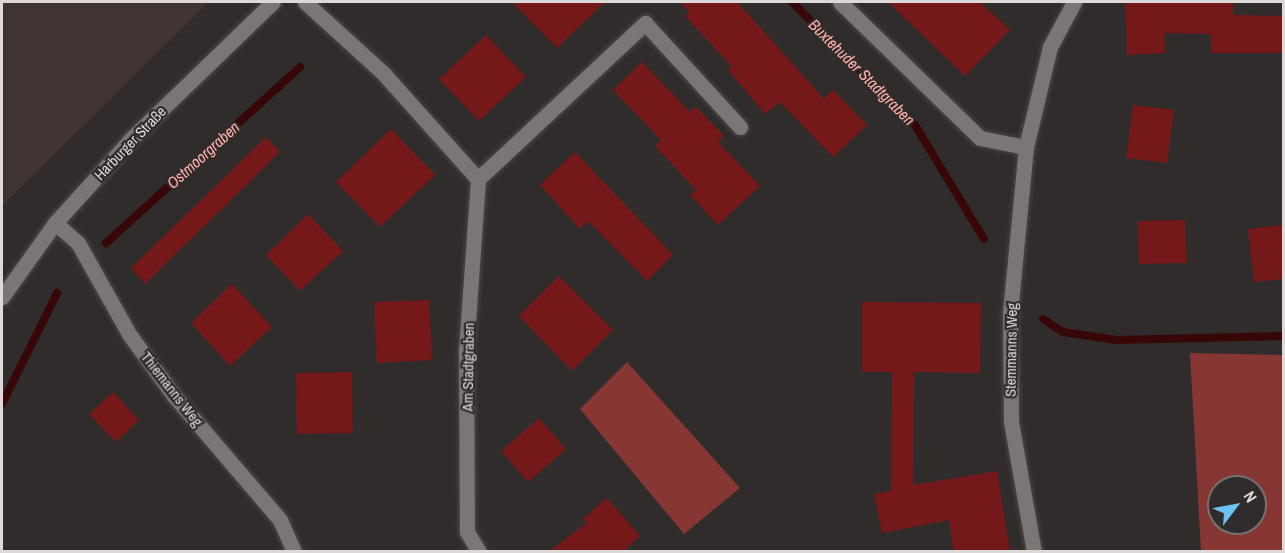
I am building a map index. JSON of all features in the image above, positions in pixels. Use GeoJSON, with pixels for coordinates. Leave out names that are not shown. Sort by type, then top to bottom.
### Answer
{"type":"FeatureCollection","features":[{"type":"Feature","properties":{"kind":"street","name":"Harburger Straße"},"geometry":{"type":"LineString","coordinates":[[2,297],[55,223],[131,139],[273,2]]}},
{"type":"Feature","properties":{"kind":"street"},"geometry":{"type":"LineString","coordinates":[[305,2],[384,74],[478,179],[645,23],[740,127]]}},
{"type":"Feature","properties":{"kind":"street"},"geometry":{"type":"LineString","coordinates":[[840,2],[980,138],[1026,147]]}},
{"type":"Feature","properties":{"kind":"street","name":"Stemmanns Weg"},"geometry":{"type":"LineString","coordinates":[[1034,552],[1011,421],[1010,313],[1026,147],[1050,47],[1074,2]]}},
{"type":"Feature","properties":{"kind":"street","name":"Am Stadtgraben"},"geometry":{"type":"LineString","coordinates":[[478,179],[466,374],[467,532],[479,552]]}},
{"type":"Feature","properties":{"kind":"street","name":"Thiemanns Weg"},"geometry":{"type":"LineString","coordinates":[[55,223],[78,243],[129,334],[175,397],[280,520],[294,552]]}},
{"type":"Feature","properties":{"kind":"shaded area"},"geometry":{"type":"Polygon","coordinates":[[[2,2],[209,2],[2,206],[2,2]]]}},
{"type":"Feature","properties":{"kind":"shaded area"},"geometry":{"type":"Polygon","coordinates":[[[1190,353],[1283,355],[1283,551],[1201,551],[1190,353]]]}},
{"type":"Feature","properties":{"kind":"shaded area"},"geometry":{"type":"Polygon","coordinates":[[[627,362],[740,488],[684,534],[580,409],[627,362]]]}},
{"type":"Feature","properties":{"kind":"building"},"geometry":{"type":"Polygon","coordinates":[[[512,2],[605,2],[557,48],[512,2]]]}},
{"type":"Feature","properties":{"kind":"building"},"geometry":{"type":"Polygon","coordinates":[[[680,2],[737,2],[824,99],[833,90],[867,125],[833,157],[780,102],[765,114],[728,70],[732,67],[685,16],[689,12],[680,2]]]}},
{"type":"Feature","properties":{"kind":"building"},"geometry":{"type":"Polygon","coordinates":[[[888,2],[980,2],[1010,30],[965,76],[888,2]]]}},
{"type":"Feature","properties":{"kind":"building"},"geometry":{"type":"Polygon","coordinates":[[[1125,2],[1233,2],[1233,15],[1284,16],[1284,53],[1211,53],[1211,34],[1164,33],[1165,53],[1127,55],[1125,2]]]}},
{"type":"Feature","properties":{"kind":"building"},"geometry":{"type":"Polygon","coordinates":[[[486,35],[526,77],[479,121],[439,79],[486,35]]]}},
{"type":"Feature","properties":{"kind":"building"},"geometry":{"type":"Polygon","coordinates":[[[642,62],[690,112],[696,107],[724,136],[718,142],[760,186],[718,225],[690,195],[696,190],[655,146],[661,140],[613,90],[642,62]]]}},
{"type":"Feature","properties":{"kind":"building"},"geometry":{"type":"Polygon","coordinates":[[[1133,105],[1174,110],[1167,163],[1126,158],[1133,105]]]}},
{"type":"Feature","properties":{"kind":"building"},"geometry":{"type":"Polygon","coordinates":[[[391,129],[435,175],[380,227],[336,182],[391,129]]]}},
{"type":"Feature","properties":{"kind":"building"},"geometry":{"type":"Polygon","coordinates":[[[266,137],[280,152],[145,284],[131,268],[266,137]]]}},
{"type":"Feature","properties":{"kind":"building"},"geometry":{"type":"Polygon","coordinates":[[[575,152],[673,255],[647,281],[588,221],[580,229],[540,185],[575,152]]]}},
{"type":"Feature","properties":{"kind":"building"},"geometry":{"type":"Polygon","coordinates":[[[308,214],[343,251],[300,291],[266,255],[308,214]]]}},
{"type":"Feature","properties":{"kind":"building"},"geometry":{"type":"Polygon","coordinates":[[[1185,220],[1187,263],[1139,264],[1138,221],[1185,220]]]}},
{"type":"Feature","properties":{"kind":"building"},"geometry":{"type":"Polygon","coordinates":[[[1284,225],[1284,279],[1254,282],[1248,229],[1284,225]]]}},
{"type":"Feature","properties":{"kind":"building"},"geometry":{"type":"Polygon","coordinates":[[[559,276],[613,330],[572,371],[519,316],[559,276]]]}},
{"type":"Feature","properties":{"kind":"building"},"geometry":{"type":"Polygon","coordinates":[[[232,284],[272,327],[230,366],[191,323],[232,284]]]}},
{"type":"Feature","properties":{"kind":"building"},"geometry":{"type":"Polygon","coordinates":[[[429,300],[432,360],[377,363],[374,302],[429,300]]]}},
{"type":"Feature","properties":{"kind":"building"},"geometry":{"type":"Polygon","coordinates":[[[862,302],[981,303],[980,373],[914,372],[913,485],[997,471],[1010,552],[954,552],[949,520],[882,533],[874,494],[891,491],[892,372],[862,372],[862,302]]]}},
{"type":"Feature","properties":{"kind":"building"},"geometry":{"type":"Polygon","coordinates":[[[352,372],[353,433],[297,434],[296,373],[352,372]]]}},
{"type":"Feature","properties":{"kind":"building"},"geometry":{"type":"Polygon","coordinates":[[[113,392],[139,420],[116,442],[89,414],[113,392]]]}},
{"type":"Feature","properties":{"kind":"building"},"geometry":{"type":"Polygon","coordinates":[[[539,418],[566,449],[528,482],[501,451],[539,418]]]}},
{"type":"Feature","properties":{"kind":"building"},"geometry":{"type":"Polygon","coordinates":[[[607,498],[640,536],[623,552],[548,552],[587,523],[583,519],[607,498]]]}},
{"type":"Feature","properties":{"kind":"waterway","name":"Buxtehuder Stadtgraben"},"geometry":{"type":"LineString","coordinates":[[792,2],[915,125],[984,239]]}},
{"type":"Feature","properties":{"kind":"waterway","name":"Ostmoorgraben"},"geometry":{"type":"LineString","coordinates":[[106,243],[300,67]]}},
{"type":"Feature","properties":{"kind":"waterway","name":"Ostmoorgraben"},"geometry":{"type":"LineString","coordinates":[[2,404],[57,293]]}},
{"type":"Feature","properties":{"kind":"waterway","name":"Buxtehuder Stadtgraben"},"geometry":{"type":"LineString","coordinates":[[1043,319],[1063,332],[1116,340],[1284,336]]}}]}
